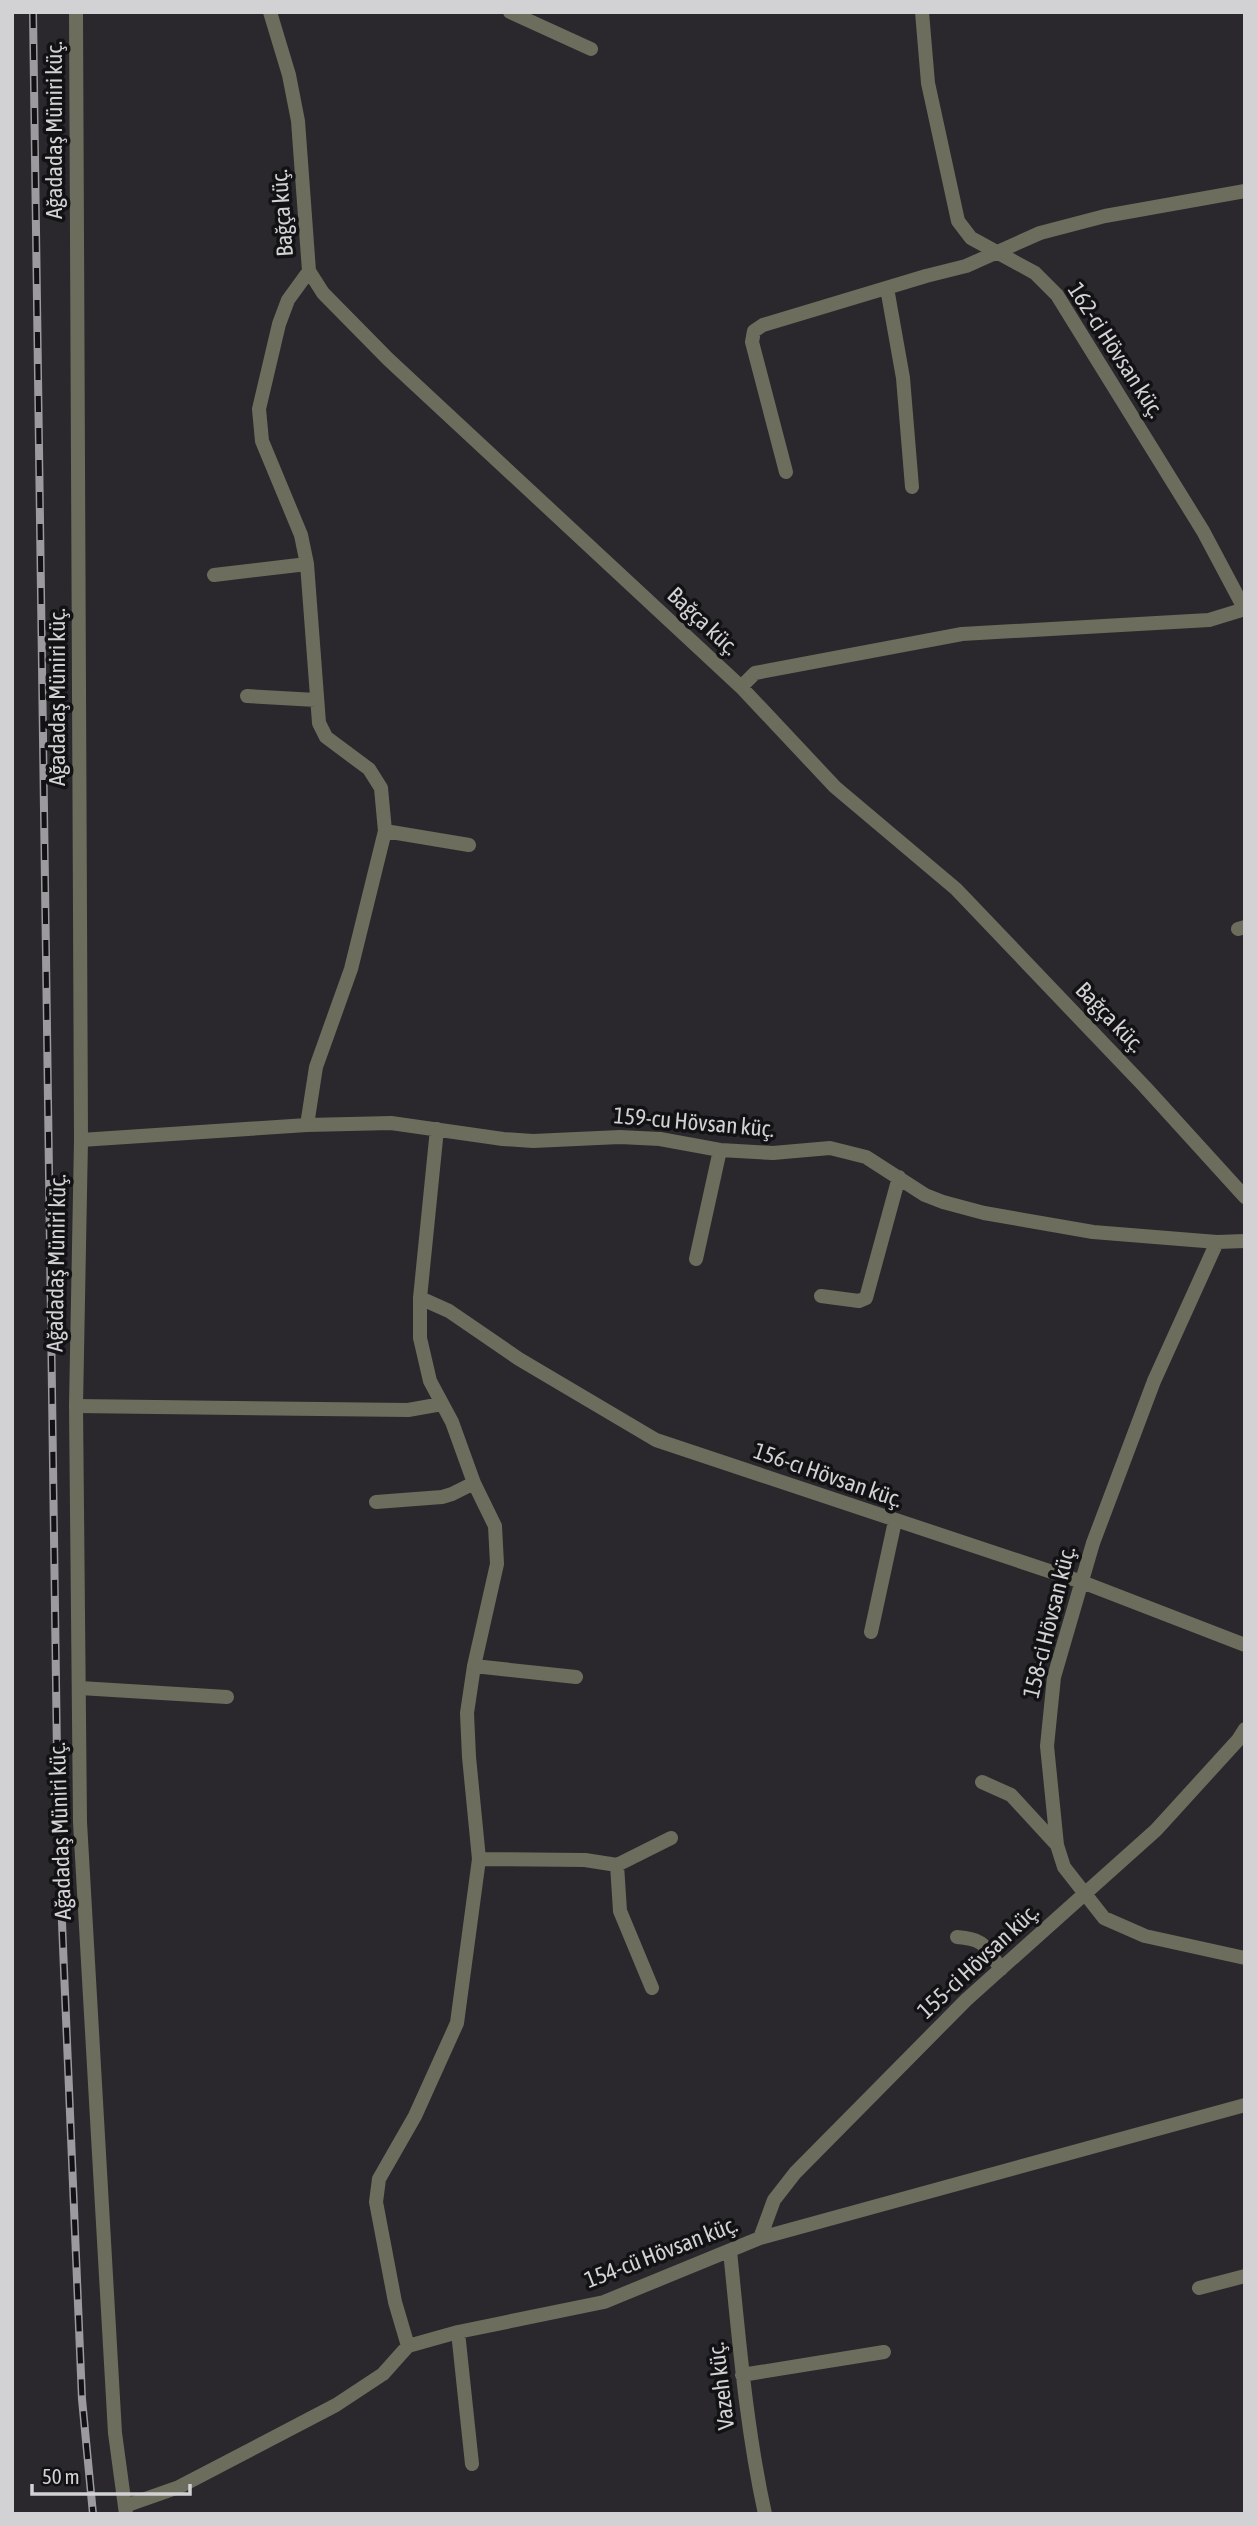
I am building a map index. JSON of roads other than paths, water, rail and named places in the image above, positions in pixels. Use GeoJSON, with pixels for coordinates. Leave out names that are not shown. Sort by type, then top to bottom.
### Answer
{"type":"FeatureCollection","features":[{"type":"Feature","properties":{"kind":"street","name":"Ağadadaş Müniri küç."},"geometry":{"type":"LineString","coordinates":[[76,12],[81,1140],[76,1406],[80,1822],[101,2222],[115,2433],[125,2510]]}},
{"type":"Feature","properties":{"kind":"street","name":"Bağça küç."},"geometry":{"type":"LineString","coordinates":[[270,12],[289,75],[298,121],[309,271],[323,293],[388,359],[741,687],[835,787],[956,889],[1145,1087],[1245,1197]]}},
{"type":"Feature","properties":{"kind":"street"},"geometry":{"type":"LineString","coordinates":[[510,12],[591,49]]}},
{"type":"Feature","properties":{"kind":"street","name":"162-ci Hövsan küç."},"geometry":{"type":"LineString","coordinates":[[922,12],[929,83],[958,221],[971,238],[1035,273],[1057,295],[1203,531],[1245,609]]}},
{"type":"Feature","properties":{"kind":"street"},"geometry":{"type":"LineString","coordinates":[[786,472],[752,342],[754,331],[763,325],[966,266],[1040,233],[1105,216],[1245,191]]}},
{"type":"Feature","properties":{"kind":"street"},"geometry":{"type":"LineString","coordinates":[[307,1125],[316,1067],[351,969],[385,831],[381,788],[369,769],[326,737],[319,723],[307,564],[301,535],[262,441],[259,409],[279,324],[288,300],[309,271]]}},
{"type":"Feature","properties":{"kind":"street"},"geometry":{"type":"LineString","coordinates":[[887,288],[903,378],[912,487]]}},
{"type":"Feature","properties":{"kind":"street"},"geometry":{"type":"LineString","coordinates":[[214,575],[307,564]]}},
{"type":"Feature","properties":{"kind":"street"},"geometry":{"type":"LineString","coordinates":[[741,687],[755,673],[962,634],[1209,620],[1245,609]]}},
{"type":"Feature","properties":{"kind":"street"},"geometry":{"type":"LineString","coordinates":[[247,696],[316,699]]}},
{"type":"Feature","properties":{"kind":"street"},"geometry":{"type":"LineString","coordinates":[[385,831],[468,845]]}},
{"type":"Feature","properties":{"kind":"street","name":"159-cu Hövsan küç."},"geometry":{"type":"LineString","coordinates":[[81,1140],[307,1125],[391,1123],[533,1141],[620,1137],[660,1139],[720,1150],[773,1153],[830,1148],[866,1157],[925,1195],[984,1213],[1093,1233],[1217,1242],[1245,1241]]}},
{"type":"Feature","properties":{"kind":"street"},"geometry":{"type":"LineString","coordinates":[[125,2510],[179,2487],[336,2405],[383,2374],[408,2346],[395,2302],[376,2202],[379,2179],[415,2116],[457,2023],[479,1859],[467,1713],[474,1666],[497,1564],[495,1526],[474,1483],[452,1422],[429,1381],[422,1349],[420,1298],[437,1129]]}},
{"type":"Feature","properties":{"kind":"street"},"geometry":{"type":"LineString","coordinates":[[696,1258],[720,1150]]}},
{"type":"Feature","properties":{"kind":"street"},"geometry":{"type":"LineString","coordinates":[[821,1296],[859,1301],[866,1298],[899,1177]]}},
{"type":"Feature","properties":{"kind":"street","name":"158-ci Hövsan küç."},"geometry":{"type":"LineString","coordinates":[[1217,1242],[1154,1381],[1093,1543],[1054,1677],[1047,1746],[1057,1845],[1064,1867],[1104,1918],[1145,1937],[1245,1958]]}},
{"type":"Feature","properties":{"kind":"street","name":"156-cı Hövsan küç."},"geometry":{"type":"LineString","coordinates":[[420,1298],[449,1311],[519,1359],[656,1440],[1082,1582],[1245,1645]]}},
{"type":"Feature","properties":{"kind":"street"},"geometry":{"type":"LineString","coordinates":[[76,1406],[408,1410],[442,1404]]}},
{"type":"Feature","properties":{"kind":"street"},"geometry":{"type":"LineString","coordinates":[[376,1502],[442,1497],[474,1483]]}},
{"type":"Feature","properties":{"kind":"street"},"geometry":{"type":"LineString","coordinates":[[871,1632],[895,1521]]}},
{"type":"Feature","properties":{"kind":"street"},"geometry":{"type":"LineString","coordinates":[[474,1666],[576,1677]]}},
{"type":"Feature","properties":{"kind":"street"},"geometry":{"type":"LineString","coordinates":[[80,1688],[227,1698]]}},
{"type":"Feature","properties":{"kind":"street","name":"155-ci Hövsan küç."},"geometry":{"type":"LineString","coordinates":[[760,2238],[774,2200],[795,2172],[966,2000],[1156,1830],[1245,1730]]}},
{"type":"Feature","properties":{"kind":"street"},"geometry":{"type":"LineString","coordinates":[[982,1782],[1012,1795],[1057,1845]]}},
{"type":"Feature","properties":{"kind":"street"},"geometry":{"type":"LineString","coordinates":[[479,1859],[585,1860],[617,1864],[671,1838]]}},
{"type":"Feature","properties":{"kind":"street"},"geometry":{"type":"LineString","coordinates":[[617,1864],[620,1911],[652,1988]]}},
{"type":"Feature","properties":{"kind":"street"},"geometry":{"type":"LineString","coordinates":[[957,1937],[981,1941],[1001,1969]]}},
{"type":"Feature","properties":{"kind":"street","name":"154-cü Hövsan küç."},"geometry":{"type":"LineString","coordinates":[[408,2346],[458,2332],[604,2302],[760,2238],[1245,2105]]}},
{"type":"Feature","properties":{"kind":"street","name":"Vazeh küç."},"geometry":{"type":"LineString","coordinates":[[730,2251],[742,2375],[754,2465],[765,2514]]}},
{"type":"Feature","properties":{"kind":"street"},"geometry":{"type":"LineString","coordinates":[[1199,2288],[1245,2276]]}},
{"type":"Feature","properties":{"kind":"street"},"geometry":{"type":"LineString","coordinates":[[458,2332],[472,2464]]}},
{"type":"Feature","properties":{"kind":"street"},"geometry":{"type":"LineString","coordinates":[[742,2375],[884,2352]]}},
{"type":"Feature","properties":{"kind":"railway"},"geometry":{"type":"LineString","coordinates":[[33,12],[58,1827],[82,2399],[93,2514]]}}]}
